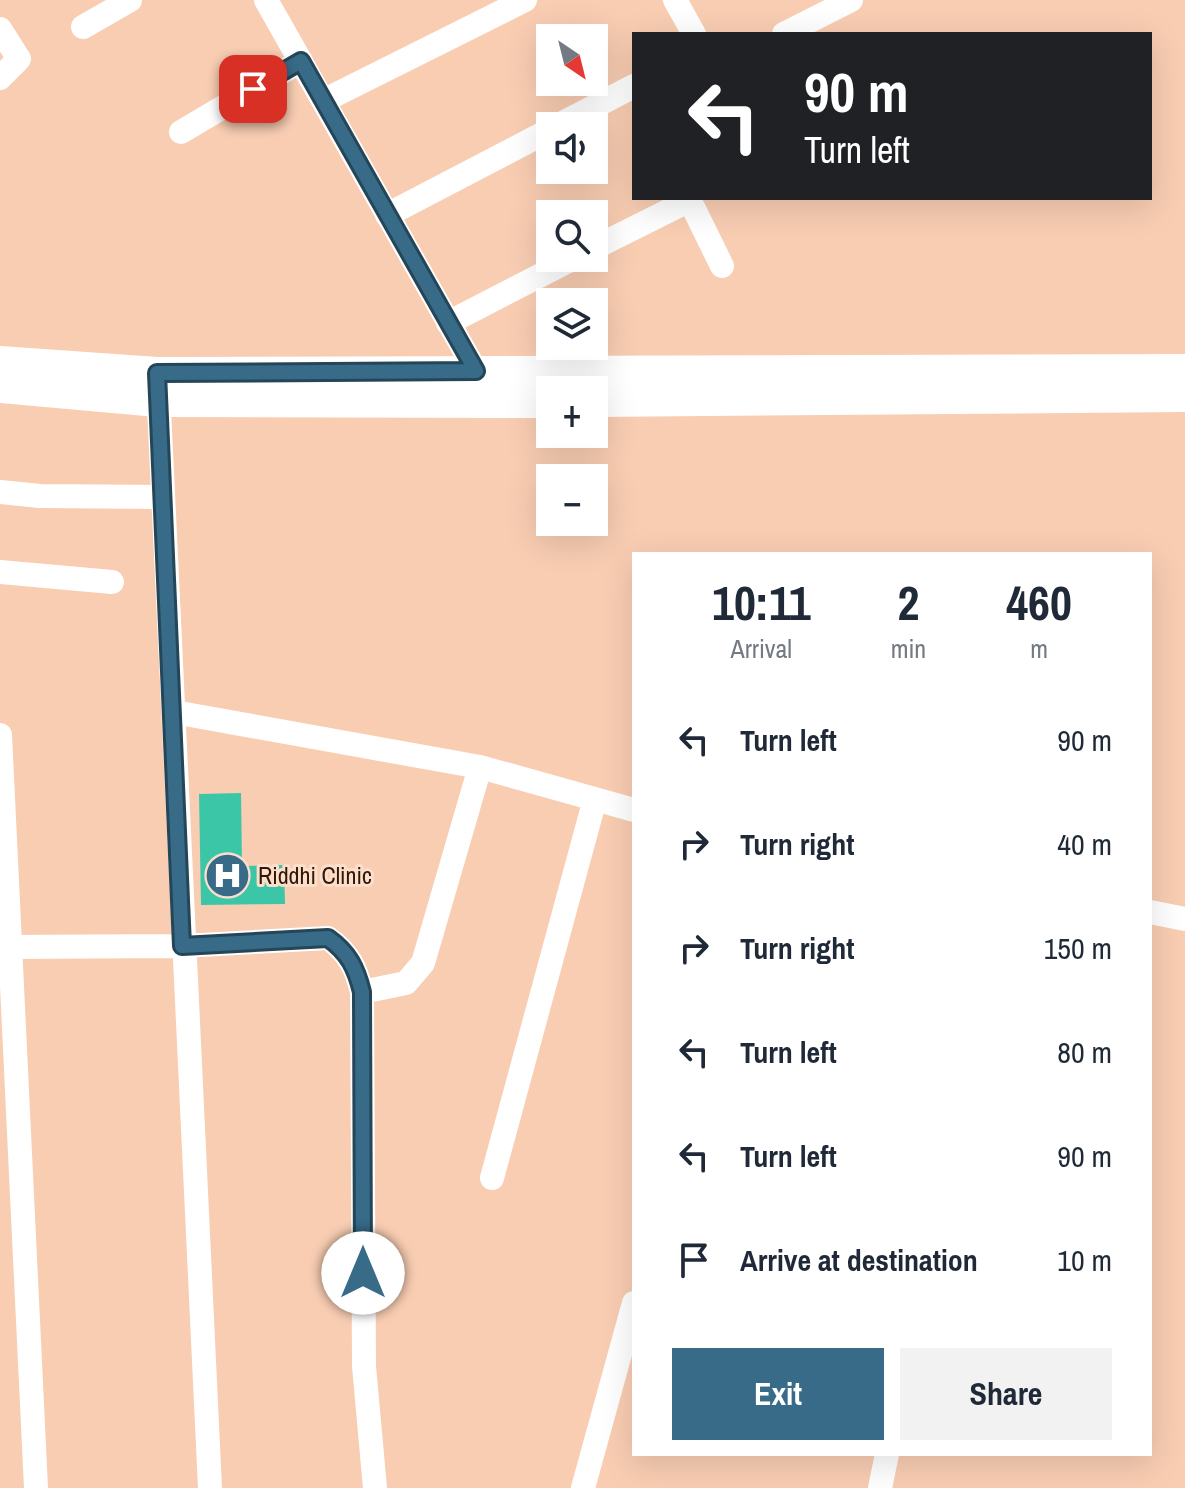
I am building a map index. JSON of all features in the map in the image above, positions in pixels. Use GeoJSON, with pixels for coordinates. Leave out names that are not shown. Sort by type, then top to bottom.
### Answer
{"type":"FeatureCollection","features":[{"type":"Feature","properties":{"kind":"street"},"geometry":{"type":"LineString","coordinates":[[83,27],[130,0]]}},
{"type":"Feature","properties":{"kind":"street"},"geometry":{"type":"LineString","coordinates":[[266,0],[476,371]]}},
{"type":"Feature","properties":{"kind":"street"},"geometry":{"type":"LineString","coordinates":[[323,101],[525,0]]}},
{"type":"Feature","properties":{"kind":"street"},"geometry":{"type":"LineString","coordinates":[[675,0],[693,32]]}},
{"type":"Feature","properties":{"kind":"street"},"geometry":{"type":"LineString","coordinates":[[788,32],[851,0]]}},
{"type":"Feature","properties":{"kind":"street"},"geometry":{"type":"LineString","coordinates":[[0,29],[19,59],[0,78]]}},
{"type":"Feature","properties":{"kind":"street"},"geometry":{"type":"LineString","coordinates":[[181,132],[301,61]]}},
{"type":"Feature","properties":{"kind":"street"},"geometry":{"type":"LineString","coordinates":[[584,112],[632,87]]}},
{"type":"Feature","properties":{"kind":"street"},"geometry":{"type":"LineString","coordinates":[[387,215],[536,137]]}},
{"type":"Feature","properties":{"kind":"street"},"geometry":{"type":"LineString","coordinates":[[608,241],[684,203],[693,207],[722,266]]}},
{"type":"Feature","properties":{"kind":"street"},"geometry":{"type":"LineString","coordinates":[[448,323],[547,272]]}},
{"type":"Feature","properties":{"kind":"street"},"geometry":{"type":"LineString","coordinates":[[0,362],[158,387],[476,371],[1185,370]]}},
{"type":"Feature","properties":{"kind":"street"},"geometry":{"type":"LineString","coordinates":[[0,387],[158,387],[536,401]]}},
{"type":"Feature","properties":{"kind":"street"},"geometry":{"type":"LineString","coordinates":[[158,387],[210,1488]]}},
{"type":"Feature","properties":{"kind":"street"},"geometry":{"type":"LineString","coordinates":[[608,401],[1185,396]]}},
{"type":"Feature","properties":{"kind":"street"},"geometry":{"type":"LineString","coordinates":[[0,492],[40,496],[163,497]]}},
{"type":"Feature","properties":{"kind":"street"},"geometry":{"type":"LineString","coordinates":[[0,572],[112,582]]}},
{"type":"Feature","properties":{"kind":"street"},"geometry":{"type":"LineString","coordinates":[[174,712],[480,767],[632,809]]}},
{"type":"Feature","properties":{"kind":"street"},"geometry":{"type":"LineString","coordinates":[[0,735],[5,946],[36,1488]]}},
{"type":"Feature","properties":{"kind":"street"},"geometry":{"type":"LineString","coordinates":[[362,992],[406,983],[423,963],[480,767]]}},
{"type":"Feature","properties":{"kind":"street"},"geometry":{"type":"LineString","coordinates":[[492,1178],[595,799]]}},
{"type":"Feature","properties":{"kind":"street"},"geometry":{"type":"LineString","coordinates":[[1152,912],[1185,919]]}},
{"type":"Feature","properties":{"kind":"street"},"geometry":{"type":"LineString","coordinates":[[5,946],[182,946],[328,938],[343,948],[355,967],[362,992],[364,1366],[375,1488]]}},
{"type":"Feature","properties":{"kind":"street"},"geometry":{"type":"LineString","coordinates":[[583,1488],[632,1310]]}},
{"type":"Feature","properties":{"kind":"street"},"geometry":{"type":"LineString","coordinates":[[880,1488],[887,1456]]}},
{"type":"Feature","properties":{"kind":"building"},"geometry":{"type":"Polygon","coordinates":[[[241,793],[242,866],[284,865],[285,904],[201,905],[199,794],[241,793]]]}},
{"type":"Feature","properties":{"kind":"place","name":"Riddhi Clinic"},"geometry":{"type":"Point","coordinates":[227,875]}},
{"type":"Feature","properties":{"kind":"route"},"geometry":{"type":"LineString","coordinates":[[253,89],[301,61],[476,371],[157,373],[182,946],[328,938],[343,948],[355,967],[362,992],[363,1273]]}}]}
